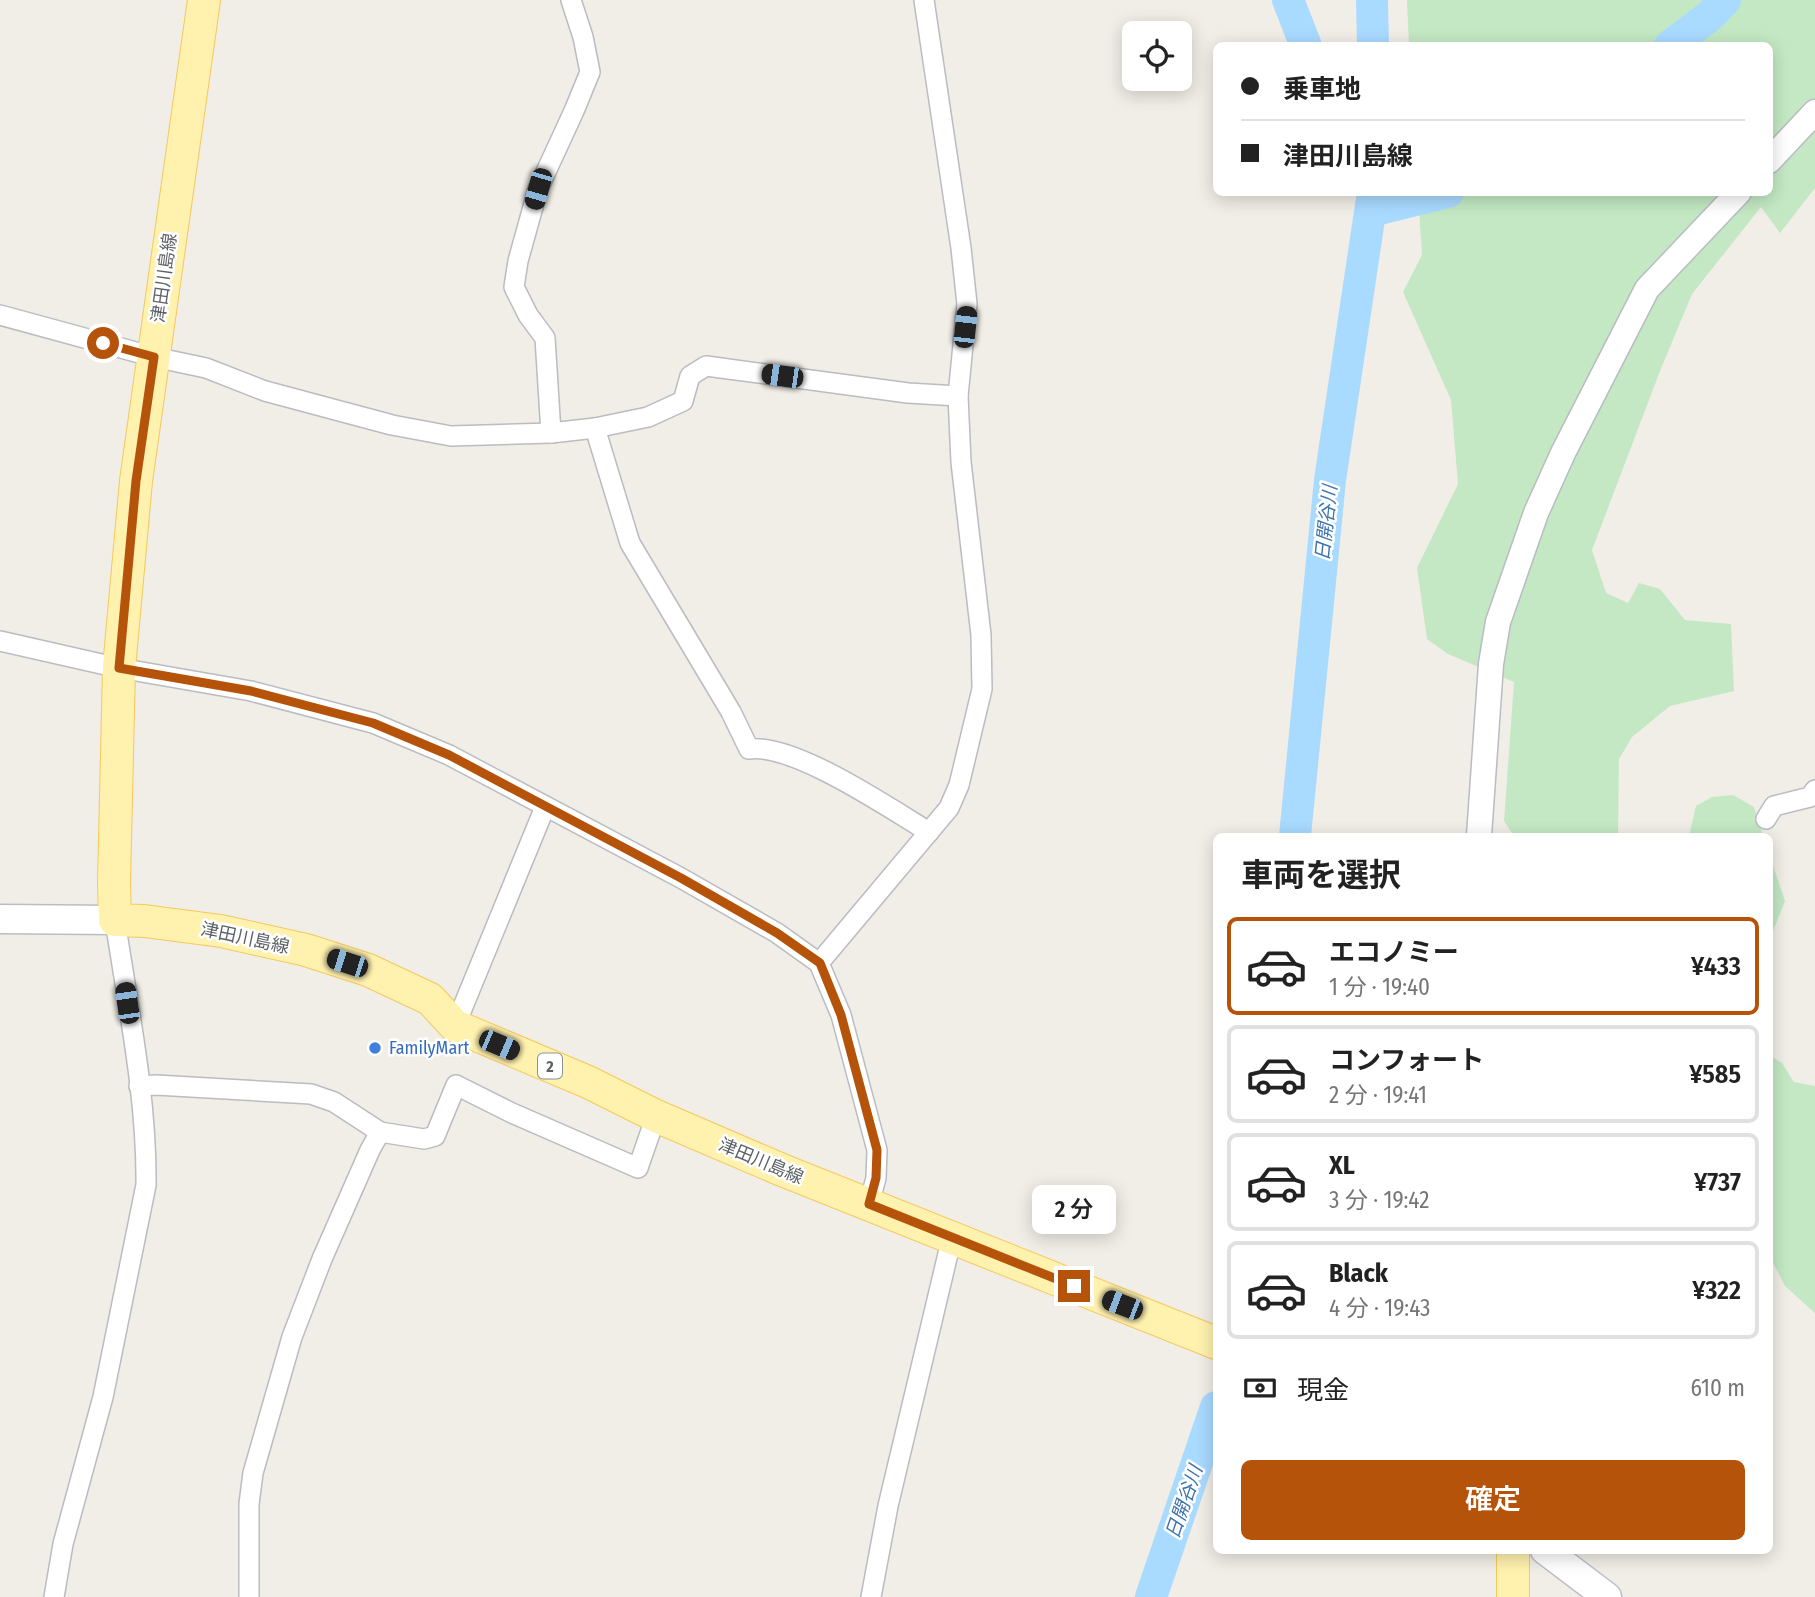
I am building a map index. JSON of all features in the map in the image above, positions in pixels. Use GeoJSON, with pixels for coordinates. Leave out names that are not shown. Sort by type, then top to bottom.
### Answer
{"type":"FeatureCollection","features":[{"type":"Feature","properties":{"kind":"main road","name":"津田川島線"},"geometry":{"type":"LineString","coordinates":[[204,0],[136,481],[119,668],[115,920],[144,920],[221,930],[318,954],[368,970],[430,999],[455,1026],[588,1082],[656,1116],[782,1170],[1213,1342]]}},
{"type":"Feature","properties":{"kind":"main road"},"geometry":{"type":"LineString","coordinates":[[0,919],[115,920]]}},
{"type":"Feature","properties":{"kind":"main road"},"geometry":{"type":"LineString","coordinates":[[1513,1554],[1513,1597]]}},
{"type":"Feature","properties":{"kind":"main road"},"geometry":{"type":"LineString","coordinates":[[1550,1554],[1607,1597]]}},
{"type":"Feature","properties":{"kind":"street"},"geometry":{"type":"LineString","coordinates":[[551,433],[545,338],[528,316],[514,287],[517,261],[538,189],[575,111],[590,72],[583,37],[571,0]]}},
{"type":"Feature","properties":{"kind":"street"},"geometry":{"type":"LineString","coordinates":[[820,963],[949,808],[959,785],[982,689],[981,635],[961,462],[958,397],[967,303],[924,0]]}},
{"type":"Feature","properties":{"kind":"street"},"geometry":{"type":"LineString","coordinates":[[1773,157],[1815,113]]}},
{"type":"Feature","properties":{"kind":"street"},"geometry":{"type":"LineString","coordinates":[[1479,833],[1491,663],[1498,622],[1536,513],[1569,441],[1647,289],[1736,196]]}},
{"type":"Feature","properties":{"kind":"street"},"geometry":{"type":"LineString","coordinates":[[0,315],[154,357],[206,368],[265,391],[316,405],[392,425],[451,436],[551,433],[595,428],[648,417],[683,401],[690,376],[706,366],[908,393],[958,397]]}},
{"type":"Feature","properties":{"kind":"street"},"geometry":{"type":"LineString","coordinates":[[595,428],[630,543],[731,712],[749,749],[761,747],[841,779],[929,832]]}},
{"type":"Feature","properties":{"kind":"street"},"geometry":{"type":"LineString","coordinates":[[0,641],[119,668],[251,691],[373,723],[449,755],[681,878],[777,933],[820,963],[841,1015],[877,1150],[876,1178],[869,1204]]}},
{"type":"Feature","properties":{"kind":"street"},"geometry":{"type":"LineString","coordinates":[[1766,819],[1773,806],[1810,797],[1815,790]]}},
{"type":"Feature","properties":{"kind":"street"},"geometry":{"type":"LineString","coordinates":[[455,1026],[545,807]]}},
{"type":"Feature","properties":{"kind":"street"},"geometry":{"type":"LineString","coordinates":[[54,1597],[63,1544],[103,1397],[146,1185],[147,1154],[115,920]]}},
{"type":"Feature","properties":{"kind":"street"},"geometry":{"type":"LineString","coordinates":[[139,1086],[312,1094],[334,1102],[380,1132],[424,1139],[435,1136],[456,1085],[512,1113],[638,1168],[656,1116]]}},
{"type":"Feature","properties":{"kind":"street"},"geometry":{"type":"LineString","coordinates":[[249,1597],[249,1504],[253,1473],[292,1337],[322,1259],[380,1132]]}},
{"type":"Feature","properties":{"kind":"street"},"geometry":{"type":"LineString","coordinates":[[871,1597],[888,1506],[965,1243]]}},
{"type":"Feature","properties":{"kind":"green space"},"geometry":{"type":"Polygon","coordinates":[[[1407,0],[1815,0],[1815,188],[1780,233],[1761,207],[1692,294],[1592,550],[1606,593],[1628,603],[1639,583],[1660,589],[1685,620],[1731,624],[1734,691],[1670,706],[1632,737],[1619,759],[1618,833],[1512,833],[1504,821],[1514,682],[1448,654],[1427,639],[1417,568],[1458,484],[1451,400],[1403,292],[1422,255],[1418,196],[1773,196],[1773,42],[1409,42],[1407,0]]]}},
{"type":"Feature","properties":{"kind":"green space"},"geometry":{"type":"Polygon","coordinates":[[[1733,795],[1754,807],[1762,833],[1690,833],[1696,806],[1712,797],[1733,795]]]}},
{"type":"Feature","properties":{"kind":"green space"},"geometry":{"type":"Polygon","coordinates":[[[1773,866],[1785,901],[1773,931],[1773,866]]]}},
{"type":"Feature","properties":{"kind":"green space"},"geometry":{"type":"Polygon","coordinates":[[[1773,1057],[1782,1063],[1794,1082],[1815,1086],[1815,1313],[1785,1286],[1773,1263],[1773,1057]]]}},
{"type":"Feature","properties":{"kind":"waterway","name":"日開谷川"},"geometry":{"type":"LineString","coordinates":[[1288,0],[1304,42]]}},
{"type":"Feature","properties":{"kind":"waterway","name":"日開谷川"},"geometry":{"type":"LineString","coordinates":[[1372,0],[1373,42]]}},
{"type":"Feature","properties":{"kind":"waterway"},"geometry":{"type":"LineString","coordinates":[[1675,42],[1711,15],[1725,0]]}},
{"type":"Feature","properties":{"kind":"waterway","name":"日開谷川"},"geometry":{"type":"LineString","coordinates":[[1295,833],[1330,480],[1372,196]]}},
{"type":"Feature","properties":{"kind":"waterway"},"geometry":{"type":"LineString","coordinates":[[1371,211],[1432,196]]}},
{"type":"Feature","properties":{"kind":"waterway","name":"日開谷川"},"geometry":{"type":"LineString","coordinates":[[1151,1597],[1213,1416]]}},
{"type":"Feature","properties":{"kind":"place","name":"FamilyMart"},"geometry":{"type":"Point","coordinates":[375,1048]}},
{"type":"Feature","properties":{"kind":"route"},"geometry":{"type":"LineString","coordinates":[[103,343],[154,357],[136,481],[119,668],[251,691],[373,723],[449,755],[681,878],[777,933],[820,963],[841,1015],[877,1150],[876,1178],[869,1204],[1074,1286]]}}]}
